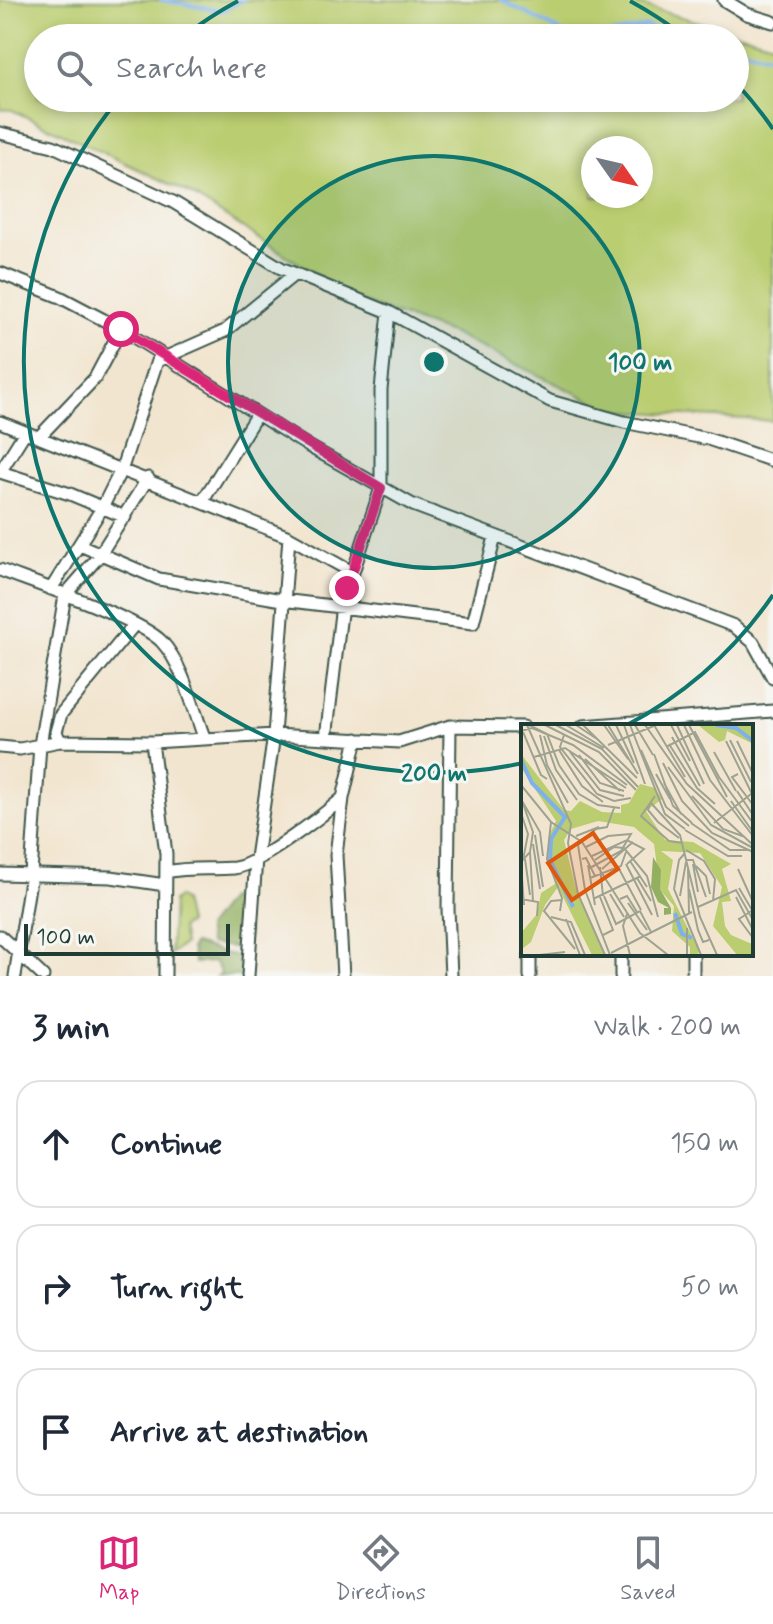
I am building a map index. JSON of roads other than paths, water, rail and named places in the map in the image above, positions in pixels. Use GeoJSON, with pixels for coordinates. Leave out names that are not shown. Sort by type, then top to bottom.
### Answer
{"type":"FeatureCollection","features":[{"type":"Feature","properties":{"kind":"street"},"geometry":{"type":"LineString","coordinates":[[724,0],[747,14],[773,22]]}},
{"type":"Feature","properties":{"kind":"street"},"geometry":{"type":"LineString","coordinates":[[0,133],[53,146],[173,202],[295,274],[389,312],[550,401],[624,422],[708,439],[773,461]]}},
{"type":"Feature","properties":{"kind":"street"},"geometry":{"type":"LineString","coordinates":[[0,273],[60,297],[121,329],[381,488],[446,519],[734,626],[753,642],[773,678]]}},
{"type":"Feature","properties":{"kind":"street"},"geometry":{"type":"LineString","coordinates":[[51,589],[102,508],[122,468],[152,369],[167,356],[225,331],[295,274]]}},
{"type":"Feature","properties":{"kind":"street"},"geometry":{"type":"LineString","coordinates":[[326,738],[342,605],[381,488],[381,390],[389,312]]}},
{"type":"Feature","properties":{"kind":"street"},"geometry":{"type":"LineString","coordinates":[[40,436],[95,378],[121,329]]}},
{"type":"Feature","properties":{"kind":"street"},"geometry":{"type":"LineString","coordinates":[[202,502],[257,414]]}},
{"type":"Feature","properties":{"kind":"street"},"geometry":{"type":"LineString","coordinates":[[0,422],[148,478],[289,537],[352,572]]}},
{"type":"Feature","properties":{"kind":"street"},"geometry":{"type":"LineString","coordinates":[[25,432],[0,472],[125,517]]}},
{"type":"Feature","properties":{"kind":"street"},"geometry":{"type":"LineString","coordinates":[[15,976],[31,874],[40,745],[65,595],[99,556],[148,478]]}},
{"type":"Feature","properties":{"kind":"street"},"geometry":{"type":"LineString","coordinates":[[248,976],[256,858],[274,735],[289,537]]}},
{"type":"Feature","properties":{"kind":"street"},"geometry":{"type":"LineString","coordinates":[[80,545],[99,556],[159,579],[282,600],[473,623],[495,537]]}},
{"type":"Feature","properties":{"kind":"street"},"geometry":{"type":"LineString","coordinates":[[0,570],[156,636],[165,646],[204,737]]}},
{"type":"Feature","properties":{"kind":"street"},"geometry":{"type":"LineString","coordinates":[[60,741],[57,726],[61,714],[134,625]]}},
{"type":"Feature","properties":{"kind":"street"},"geometry":{"type":"LineString","coordinates":[[628,724],[688,722],[773,711]]}},
{"type":"Feature","properties":{"kind":"street"},"geometry":{"type":"LineString","coordinates":[[0,747],[20,749],[60,741],[152,742],[274,735],[399,742],[450,726],[521,727]]}},
{"type":"Feature","properties":{"kind":"street"},"geometry":{"type":"LineString","coordinates":[[450,726],[448,909],[451,976]]}},
{"type":"Feature","properties":{"kind":"street"},"geometry":{"type":"LineString","coordinates":[[343,976],[336,855],[343,798],[357,739]]}},
{"type":"Feature","properties":{"kind":"street"},"geometry":{"type":"LineString","coordinates":[[152,742],[166,872],[165,976]]}},
{"type":"Feature","properties":{"kind":"street"},"geometry":{"type":"LineString","coordinates":[[166,872],[191,867],[234,868],[306,828],[343,798]]}},
{"type":"Feature","properties":{"kind":"street"},"geometry":{"type":"LineString","coordinates":[[0,874],[111,877],[165,885]]}},
{"type":"Feature","properties":{"kind":"street"},"geometry":{"type":"LineString","coordinates":[[0,936],[43,976]]}},
{"type":"Feature","properties":{"kind":"waterway"},"geometry":{"type":"LineString","coordinates":[[161,0],[222,11],[243,0]]}},
{"type":"Feature","properties":{"kind":"waterway"},"geometry":{"type":"LineString","coordinates":[[501,0],[546,24]]}},
{"type":"Feature","properties":{"kind":"waterway"},"geometry":{"type":"LineString","coordinates":[[749,51],[773,57]]}}]}
